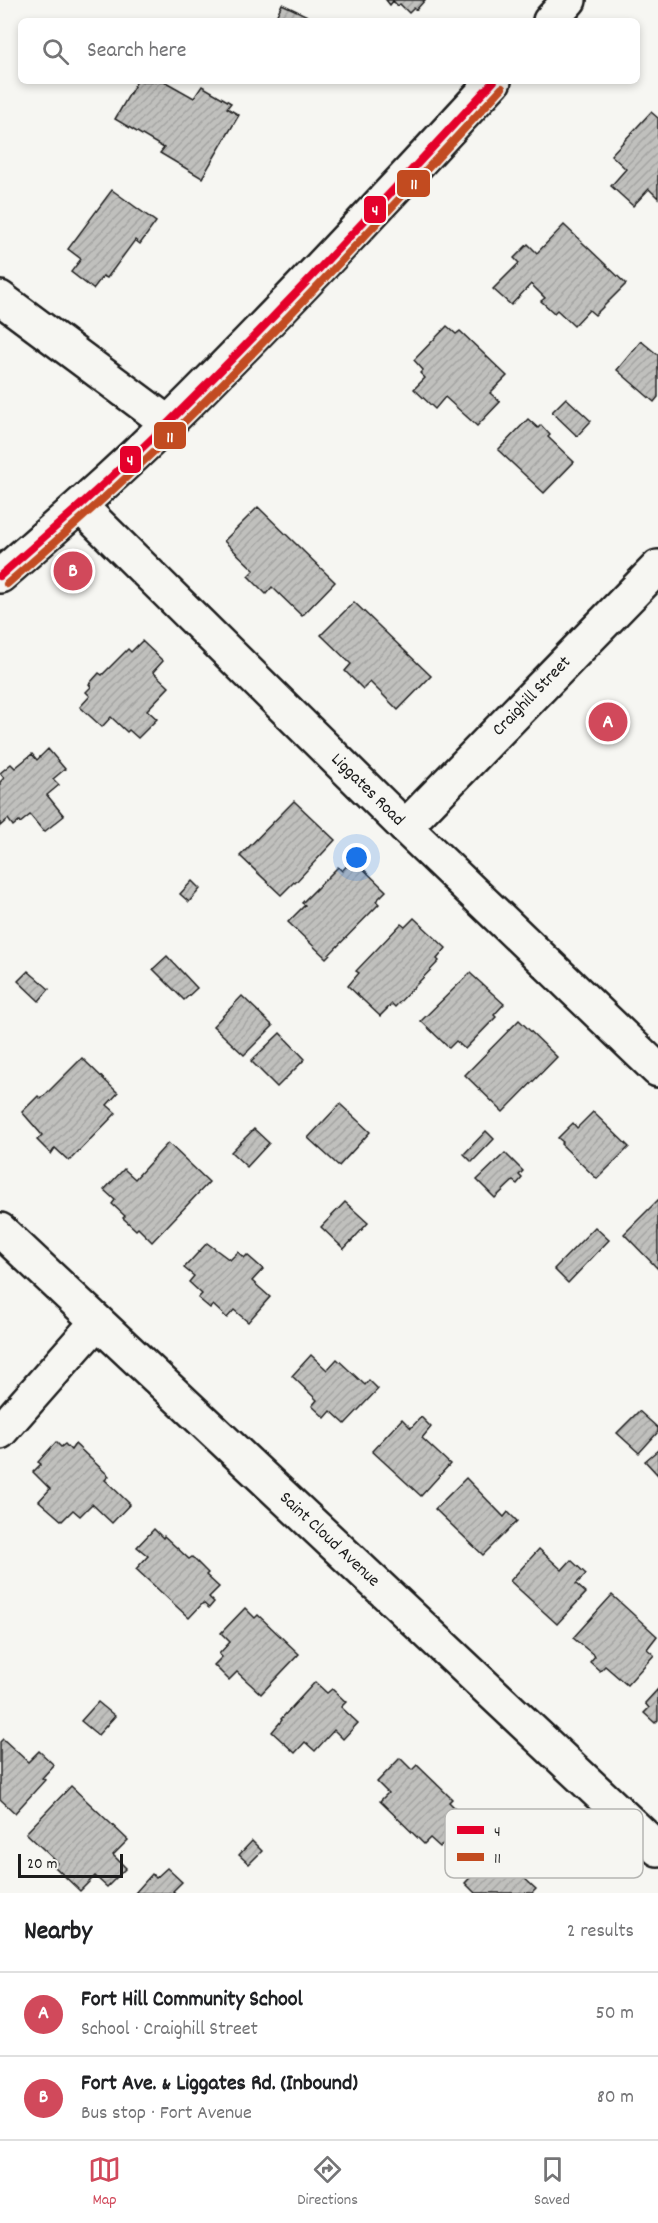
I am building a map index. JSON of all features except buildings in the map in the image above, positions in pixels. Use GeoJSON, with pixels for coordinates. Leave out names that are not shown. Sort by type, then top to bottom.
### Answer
{"type":"FeatureCollection","features":[{"type":"Feature","properties":{"kind":"street"},"geometry":{"type":"LineString","coordinates":[[553,18],[570,0]]}},
{"type":"Feature","properties":{"kind":"street"},"geometry":{"type":"LineString","coordinates":[[0,576],[80,506],[168,423],[388,196],[491,84]]}},
{"type":"Feature","properties":{"kind":"street"},"geometry":{"type":"LineString","coordinates":[[0,298],[168,423]]}},
{"type":"Feature","properties":{"kind":"street","name":"Liggates Road"},"geometry":{"type":"LineString","coordinates":[[80,506],[405,827],[658,1070]]}},
{"type":"Feature","properties":{"kind":"street","name":"Craighill Street"},"geometry":{"type":"LineString","coordinates":[[405,827],[658,567]]}},
{"type":"Feature","properties":{"kind":"street","name":"Saint Cloud Avenue"},"geometry":{"type":"LineString","coordinates":[[0,1230],[615,1809]]}},
{"type":"Feature","properties":{"kind":"street"},"geometry":{"type":"LineString","coordinates":[[0,1432],[97,1322]]}},
{"type":"Feature","properties":{"kind":"street","name":"Saint Cloud Avenue"},"geometry":{"type":"LineString","coordinates":[[643,1835],[658,1849]]}},
{"type":"Feature","properties":{"kind":"transit line","name":"4"},"geometry":{"type":"LineString","coordinates":[[0,576],[127,462],[210,381],[333,254],[491,84]]}},
{"type":"Feature","properties":{"kind":"transit line","name":"11"},"geometry":{"type":"LineString","coordinates":[[7,584],[134,470],[259,347],[502,88]]}},
{"type":"Feature","properties":{"kind":"place","name":"Fort Ave. & Liggates Rd. (Inbound)"},"geometry":{"type":"Point","coordinates":[73,571]}},
{"type":"Feature","properties":{"kind":"place","name":"Fort Hill Community School"},"geometry":{"type":"Point","coordinates":[608,722]}}]}
